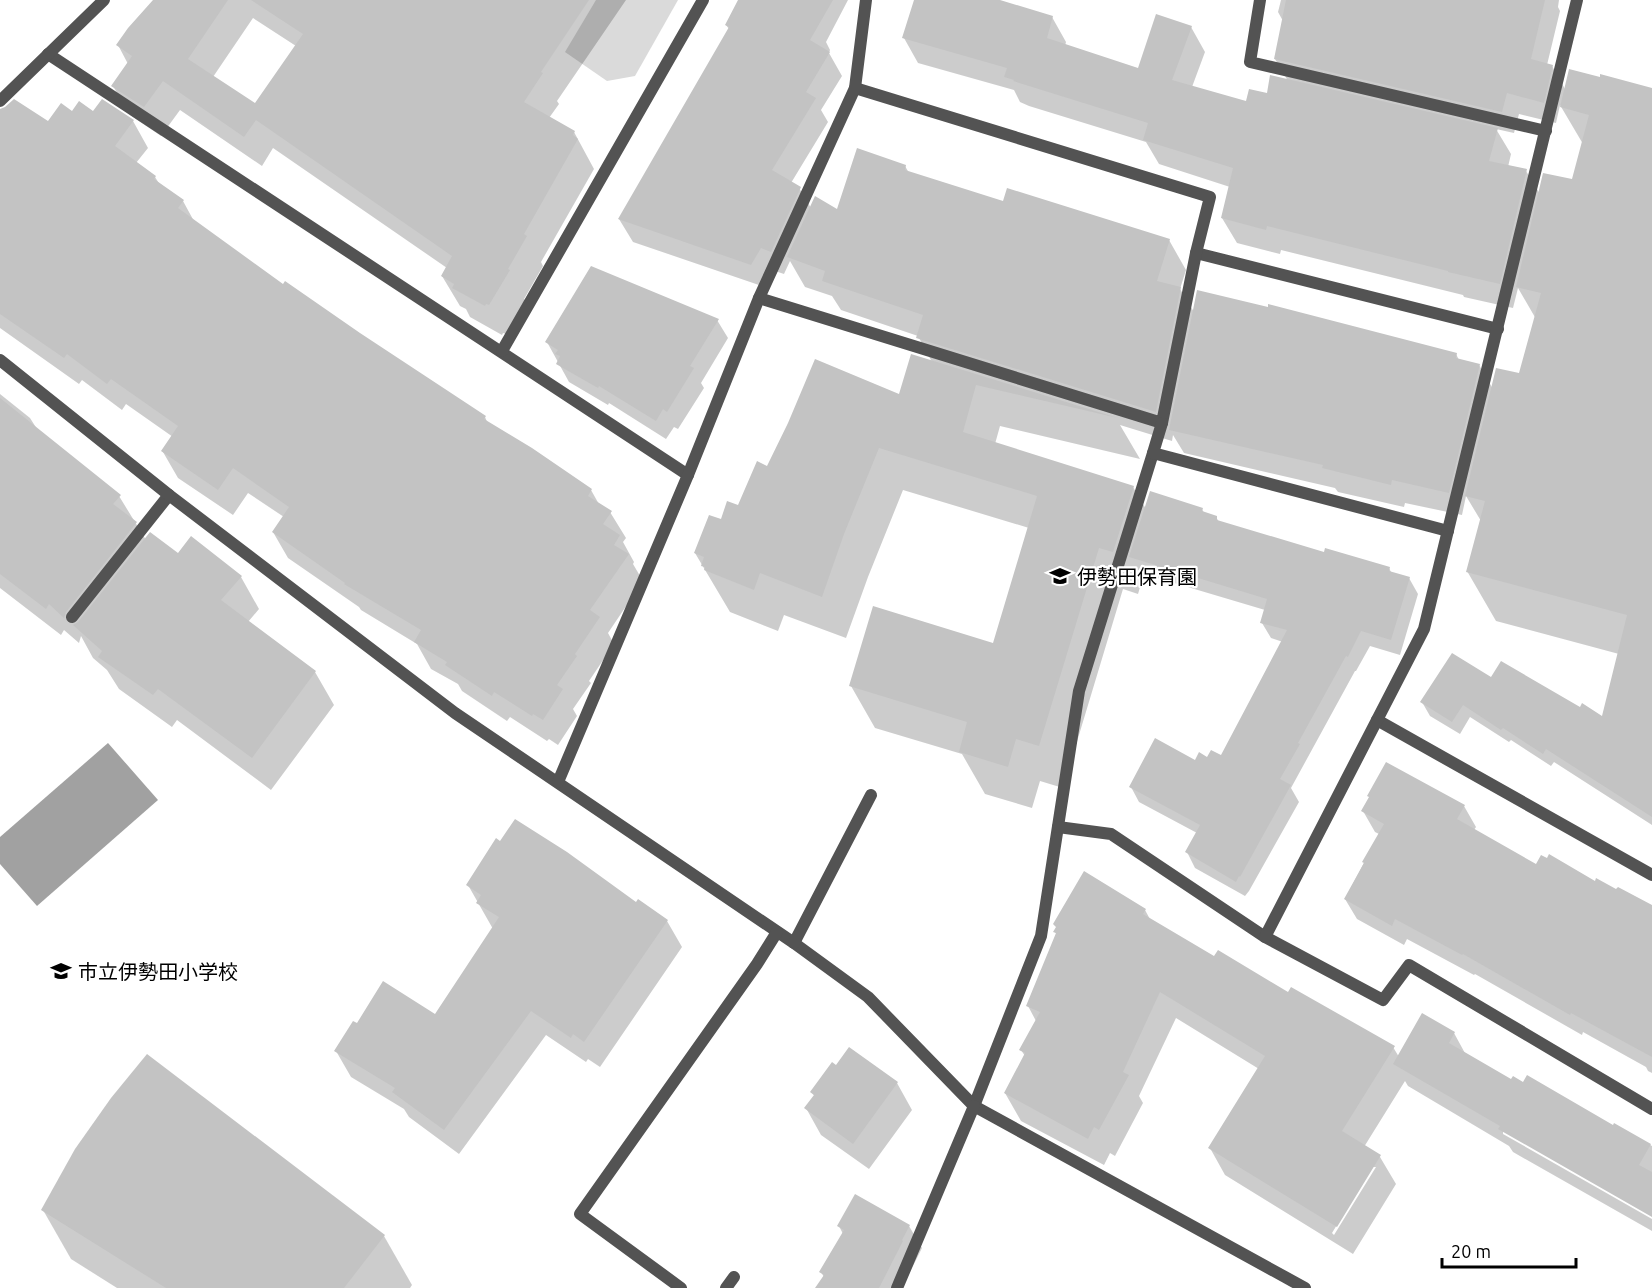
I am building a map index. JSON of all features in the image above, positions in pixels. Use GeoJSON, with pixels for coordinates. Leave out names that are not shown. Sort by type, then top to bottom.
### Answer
{"type":"FeatureCollection","features":[{"type":"Feature","properties":{"kind":"street"},"geometry":{"type":"LineString","coordinates":[[0,100],[104,0]]}},
{"type":"Feature","properties":{"kind":"street"},"geometry":{"type":"LineString","coordinates":[[502,351],[703,0]]}},
{"type":"Feature","properties":{"kind":"street"},"geometry":{"type":"LineString","coordinates":[[558,782],[688,475],[759,298],[855,88],[866,0]]}},
{"type":"Feature","properties":{"kind":"street"},"geometry":{"type":"LineString","coordinates":[[1260,0],[1250,62],[1546,131]]}},
{"type":"Feature","properties":{"kind":"street"},"geometry":{"type":"LineString","coordinates":[[1265,938],[1424,629],[1577,0]]}},
{"type":"Feature","properties":{"kind":"street"},"geometry":{"type":"LineString","coordinates":[[48,54],[688,475]]}},
{"type":"Feature","properties":{"kind":"street"},"geometry":{"type":"LineString","coordinates":[[855,88],[1210,197],[1196,253],[1162,423],[1078,691],[1041,936],[974,1106],[897,1288]]}},
{"type":"Feature","properties":{"kind":"street"},"geometry":{"type":"LineString","coordinates":[[1196,253],[1498,329]]}},
{"type":"Feature","properties":{"kind":"street"},"geometry":{"type":"LineString","coordinates":[[759,298],[1162,423]]}},
{"type":"Feature","properties":{"kind":"street"},"geometry":{"type":"LineString","coordinates":[[1,364],[455,713],[794,943],[867,997],[974,1106],[1305,1288]]}},
{"type":"Feature","properties":{"kind":"street"},"geometry":{"type":"LineString","coordinates":[[1153,453],[1448,531]]}},
{"type":"Feature","properties":{"kind":"street"},"geometry":{"type":"LineString","coordinates":[[72,617],[169,495]]}},
{"type":"Feature","properties":{"kind":"street"},"geometry":{"type":"LineString","coordinates":[[1377,720],[1652,875]]}},
{"type":"Feature","properties":{"kind":"street"},"geometry":{"type":"LineString","coordinates":[[794,943],[871,795]]}},
{"type":"Feature","properties":{"kind":"street"},"geometry":{"type":"LineString","coordinates":[[1058,827],[1111,834],[1265,938],[1383,1000],[1409,965],[1652,1109]]}},
{"type":"Feature","properties":{"kind":"street"},"geometry":{"type":"LineString","coordinates":[[681,1288],[580,1214],[757,964],[777,932]]}},
{"type":"Feature","properties":{"kind":"street"},"geometry":{"type":"LineString","coordinates":[[726,1288],[734,1277]]}},
{"type":"Feature","properties":{"kind":"shaded area"},"geometry":{"type":"Polygon","coordinates":[[[596,0],[678,0],[635,76],[607,81],[565,52],[596,0]]]}},
{"type":"Feature","properties":{"kind":"shaded area"},"geometry":{"type":"Polygon","coordinates":[[[108,743],[158,800],[37,906],[0,864],[0,837],[108,743]]]}},
{"type":"Feature","properties":{"kind":"building"},"geometry":{"type":"Polygon","coordinates":[[[153,0],[228,0],[188,59],[255,103],[303,34],[251,0],[589,0],[524,102],[575,131],[573,135],[578,139],[524,234],[527,236],[489,305],[485,306],[452,288],[454,284],[441,276],[452,256],[256,120],[244,137],[163,81],[144,107],[111,86],[132,56],[116,45],[153,0]]]}},
{"type":"Feature","properties":{"kind":"building"},"geometry":{"type":"Polygon","coordinates":[[[738,0],[833,0],[810,40],[830,52],[806,92],[816,98],[772,170],[801,187],[771,252],[761,248],[751,265],[618,219],[729,27],[725,25],[738,0]]]}},
{"type":"Feature","properties":{"kind":"building"},"geometry":{"type":"Polygon","coordinates":[[[914,0],[1000,0],[1053,16],[1047,38],[1138,68],[1156,14],[1192,26],[1172,80],[1246,101],[1249,89],[1267,93],[1270,75],[1498,128],[1489,161],[1527,169],[1500,284],[1267,226],[1266,230],[1221,218],[1233,168],[1143,140],[1148,123],[1013,81],[1004,77],[1007,68],[902,38],[914,0]]]}},
{"type":"Feature","properties":{"kind":"building"},"geometry":{"type":"Polygon","coordinates":[[[1286,0],[1545,0],[1531,59],[1553,65],[1544,103],[1507,93],[1502,112],[1274,59],[1286,0]]]}},
{"type":"Feature","properties":{"kind":"building"},"geometry":{"type":"Polygon","coordinates":[[[1569,69],[1600,77],[1600,74],[1652,88],[1652,817],[1546,749],[1543,754],[1463,705],[1452,722],[1420,702],[1452,653],[1491,677],[1501,661],[1580,707],[1582,703],[1602,716],[1627,615],[1466,572],[1485,501],[1465,496],[1496,368],[1519,373],[1541,293],[1516,287],[1543,173],[1572,179],[1589,115],[1560,107],[1569,69]]]}},
{"type":"Feature","properties":{"kind":"building"},"geometry":{"type":"Polygon","coordinates":[[[14,99],[48,121],[61,103],[72,111],[79,101],[93,111],[102,99],[134,120],[115,146],[156,176],[154,179],[184,200],[178,208],[283,284],[285,281],[486,416],[484,419],[592,489],[588,496],[612,511],[603,524],[620,535],[614,545],[629,554],[590,610],[600,617],[557,685],[563,689],[543,720],[533,714],[532,716],[494,692],[492,696],[445,665],[447,662],[414,642],[421,630],[344,584],[272,532],[289,507],[233,468],[218,490],[161,451],[178,426],[111,379],[107,384],[67,354],[64,358],[0,314],[0,109],[14,99]]]}},
{"type":"Feature","properties":{"kind":"building"},"geometry":{"type":"Polygon","coordinates":[[[857,148],[906,165],[905,170],[1003,201],[1007,188],[1170,239],[1157,281],[1181,287],[1156,412],[916,338],[923,315],[822,281],[825,271],[787,257],[815,196],[837,209],[857,148]]]}},
{"type":"Feature","properties":{"kind":"building"},"geometry":{"type":"Polygon","coordinates":[[[591,266],[719,319],[690,366],[694,368],[667,412],[663,409],[656,421],[599,386],[598,388],[556,364],[560,356],[555,354],[558,350],[545,342],[591,266]]]}},
{"type":"Feature","properties":{"kind":"building"},"geometry":{"type":"Polygon","coordinates":[[[1197,290],[1268,307],[1268,304],[1457,353],[1456,358],[1480,364],[1449,493],[1392,480],[1391,485],[1322,468],[1323,465],[1169,430],[1197,290]]]}},
{"type":"Feature","properties":{"kind":"building"},"geometry":{"type":"Polygon","coordinates":[[[911,354],[1118,418],[976,385],[963,432],[1134,486],[1113,552],[1099,548],[1039,746],[1016,739],[1008,767],[959,752],[967,722],[849,686],[873,606],[993,643],[1037,496],[879,448],[844,534],[822,597],[760,573],[754,590],[704,570],[705,567],[701,566],[704,557],[694,553],[709,515],[721,519],[727,501],[738,505],[757,461],[767,466],[815,359],[899,394],[911,354]]]}},
{"type":"Feature","properties":{"kind":"building"},"geometry":{"type":"Polygon","coordinates":[[[0,398],[121,495],[113,504],[137,522],[66,612],[64,618],[49,604],[46,609],[0,574],[0,398]]]}},
{"type":"Feature","properties":{"kind":"building"},"geometry":{"type":"Polygon","coordinates":[[[1150,491],[1203,508],[1202,511],[1217,516],[1217,520],[1324,552],[1325,548],[1390,567],[1389,571],[1410,577],[1391,640],[1361,631],[1348,657],[1346,656],[1280,779],[1291,785],[1236,882],[1185,852],[1200,825],[1129,787],[1155,738],[1195,760],[1199,752],[1207,757],[1211,750],[1221,755],[1287,630],[1260,623],[1267,599],[1129,557],[1150,491]]]}},
{"type":"Feature","properties":{"kind":"building"},"geometry":{"type":"Polygon","coordinates":[[[150,532],[178,553],[191,536],[242,576],[221,600],[316,671],[252,758],[158,689],[153,695],[98,657],[102,651],[73,625],[78,622],[150,532]]]}},
{"type":"Feature","properties":{"kind":"building"},"geometry":{"type":"Polygon","coordinates":[[[1386,762],[1465,805],[1457,819],[1536,864],[1541,855],[1547,858],[1549,854],[1595,881],[1596,878],[1616,889],[1618,887],[1652,905],[1652,1057],[1395,919],[1392,926],[1344,899],[1384,824],[1361,811],[1386,762]]]}},
{"type":"Feature","properties":{"kind":"building"},"geometry":{"type":"Polygon","coordinates":[[[515,819],[567,852],[636,902],[638,899],[668,920],[584,1042],[573,1034],[571,1038],[531,1011],[444,1130],[392,1092],[395,1088],[334,1051],[353,1021],[357,1023],[383,981],[435,1014],[499,917],[476,903],[481,895],[466,885],[496,838],[500,841],[515,819]]]}},
{"type":"Feature","properties":{"kind":"building"},"geometry":{"type":"Polygon","coordinates":[[[1084,871],[1146,909],[1143,914],[1214,956],[1218,950],[1288,992],[1291,987],[1395,1046],[1342,1131],[1381,1155],[1337,1227],[1208,1148],[1265,1056],[1160,992],[1123,1072],[1129,1075],[1099,1130],[1094,1127],[1088,1139],[1004,1093],[1025,1053],[1019,1050],[1040,1012],[1026,1006],[1056,933],[1053,932],[1056,927],[1053,924],[1084,871]]]}},
{"type":"Feature","properties":{"kind":"building"},"geometry":{"type":"Polygon","coordinates":[[[1422,1013],[1455,1032],[1449,1043],[1511,1079],[1513,1076],[1523,1082],[1527,1075],[1613,1125],[1614,1123],[1651,1144],[1639,1165],[1652,1172],[1652,1217],[1498,1129],[1500,1126],[1393,1064],[1422,1013]]]}},
{"type":"Feature","properties":{"kind":"building"},"geometry":{"type":"Polygon","coordinates":[[[849,1047],[898,1082],[853,1144],[804,1108],[814,1095],[810,1092],[832,1062],[836,1065],[849,1047]]]}},
{"type":"Feature","properties":{"kind":"building"},"geometry":{"type":"Polygon","coordinates":[[[147,1054],[385,1235],[344,1288],[166,1288],[41,1210],[75,1149],[111,1098],[147,1054]]]}},
{"type":"Feature","properties":{"kind":"building"},"geometry":{"type":"Polygon","coordinates":[[[855,1194],[910,1225],[879,1288],[815,1288],[824,1275],[819,1272],[844,1230],[837,1226],[855,1194]]]}},
{"type":"Feature","properties":{"kind":"place","name":"伊勢田保育園"},"geometry":{"type":"Point","coordinates":[1060,576]}},
{"type":"Feature","properties":{"kind":"place","name":"市立伊勢田小学校"},"geometry":{"type":"Point","coordinates":[61,971]}}]}
